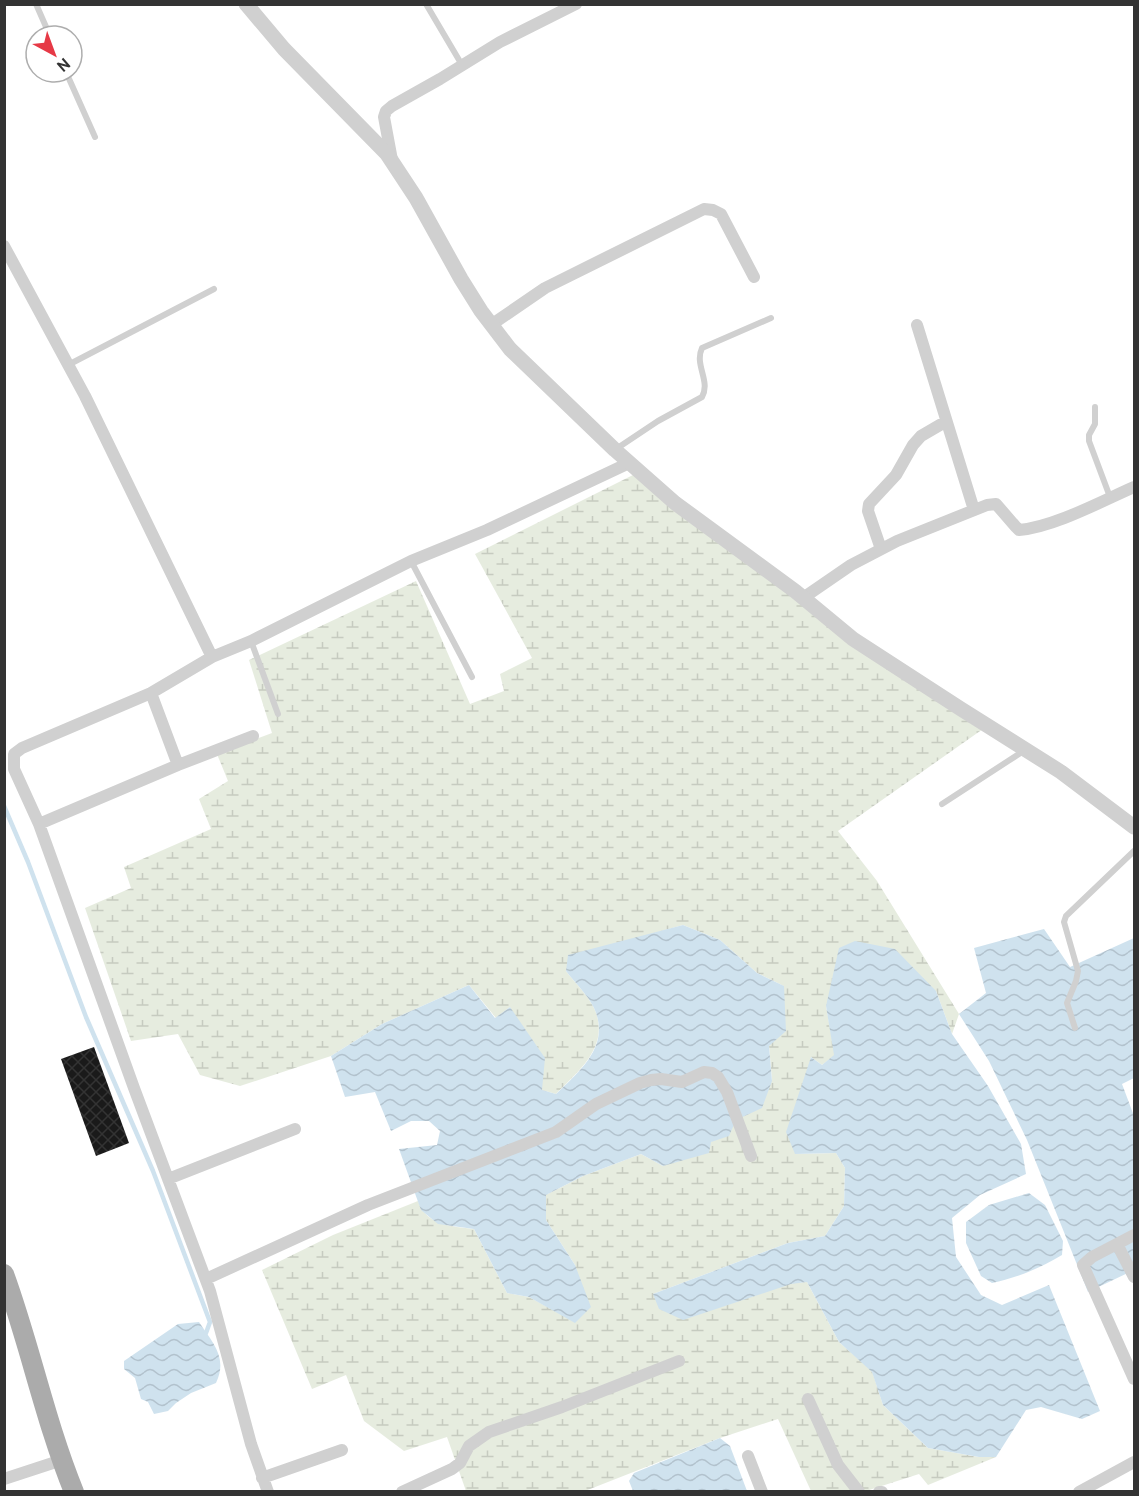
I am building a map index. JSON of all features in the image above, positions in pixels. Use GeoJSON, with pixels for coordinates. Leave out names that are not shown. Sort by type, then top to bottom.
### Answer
{"type":"FeatureCollection","features":[{"type":"Feature","properties":{"kind":"main road"},"geometry":{"type":"LineString","coordinates":[[4,1274],[10,1306],[74,1491]]}},
{"type":"Feature","properties":{"kind":"street"},"geometry":{"type":"LineString","coordinates":[[246,4],[284,48],[393,161],[461,279],[491,325],[510,349],[615,450],[675,503],[803,597],[853,639],[1061,772],[1134,826]]}},
{"type":"Feature","properties":{"kind":"street"},"geometry":{"type":"LineString","coordinates":[[393,161],[384,117],[386,111],[500,42],[576,4]]}},
{"type":"Feature","properties":{"kind":"street"},"geometry":{"type":"LineString","coordinates":[[491,325],[545,288],[704,209],[721,214],[754,277]]}},
{"type":"Feature","properties":{"kind":"street"},"geometry":{"type":"LineString","coordinates":[[4,246],[85,396],[212,657]]}},
{"type":"Feature","properties":{"kind":"street"},"geometry":{"type":"LineString","coordinates":[[917,325],[945,422],[974,510]]}},
{"type":"Feature","properties":{"kind":"street"},"geometry":{"type":"LineString","coordinates":[[881,549],[868,511],[870,504],[896,475],[913,445],[921,436],[945,422]]}},
{"type":"Feature","properties":{"kind":"street"},"geometry":{"type":"LineString","coordinates":[[268,1491],[251,1444],[206,1279],[39,824],[9,757],[22,748],[151,693],[212,657],[251,641],[411,561],[487,530],[630,463]]}},
{"type":"Feature","properties":{"kind":"street"},"geometry":{"type":"LineString","coordinates":[[803,597],[851,565],[881,549],[974,510],[996,504],[1016,527],[1020,530],[1028,529],[1134,487]]}},
{"type":"Feature","properties":{"kind":"street"},"geometry":{"type":"LineString","coordinates":[[151,693],[178,765]]}},
{"type":"Feature","properties":{"kind":"street"},"geometry":{"type":"LineString","coordinates":[[39,824],[253,736]]}},
{"type":"Feature","properties":{"kind":"street"},"geometry":{"type":"LineString","coordinates":[[206,1279],[368,1206],[556,1132],[596,1104],[651,1080],[682,1082],[704,1072],[718,1077],[727,1092],[751,1156]]}},
{"type":"Feature","properties":{"kind":"street"},"geometry":{"type":"LineString","coordinates":[[168,1179],[295,1129]]}},
{"type":"Feature","properties":{"kind":"street"},"geometry":{"type":"LineString","coordinates":[[1134,1235],[1092,1257],[1083,1265],[1134,1379]]}},
{"type":"Feature","properties":{"kind":"street"},"geometry":{"type":"LineString","coordinates":[[1117,1244],[1134,1277]]}},
{"type":"Feature","properties":{"kind":"street"},"geometry":{"type":"LineString","coordinates":[[402,1491],[452,1469],[460,1463],[469,1446],[489,1432],[562,1407],[679,1360]]}},
{"type":"Feature","properties":{"kind":"street"},"geometry":{"type":"LineString","coordinates":[[808,1399],[838,1465],[859,1491]]}},
{"type":"Feature","properties":{"kind":"street"},"geometry":{"type":"LineString","coordinates":[[262,1478],[342,1449]]}},
{"type":"Feature","properties":{"kind":"street"},"geometry":{"type":"LineString","coordinates":[[748,1456],[762,1491]]}},
{"type":"Feature","properties":{"kind":"street"},"geometry":{"type":"LineString","coordinates":[[4,1479],[62,1460]]}},
{"type":"Feature","properties":{"kind":"street"},"geometry":{"type":"LineString","coordinates":[[1079,1491],[1134,1461]]}},
{"type":"Feature","properties":{"kind":"lane"},"geometry":{"type":"LineString","coordinates":[[36,4],[45,24]]}},
{"type":"Feature","properties":{"kind":"lane"},"geometry":{"type":"LineString","coordinates":[[426,4],[462,65]]}},
{"type":"Feature","properties":{"kind":"lane"},"geometry":{"type":"LineString","coordinates":[[71,84],[95,137]]}},
{"type":"Feature","properties":{"kind":"lane"},"geometry":{"type":"LineString","coordinates":[[67,365],[214,289]]}},
{"type":"Feature","properties":{"kind":"lane"},"geometry":{"type":"LineString","coordinates":[[615,450],[658,421],[702,398],[706,391],[699,361],[702,348],[771,318]]}},
{"type":"Feature","properties":{"kind":"lane"},"geometry":{"type":"LineString","coordinates":[[1095,407],[1095,424],[1089,435],[1089,441],[1110,498]]}},
{"type":"Feature","properties":{"kind":"lane"},"geometry":{"type":"LineString","coordinates":[[411,561],[472,677]]}},
{"type":"Feature","properties":{"kind":"lane"},"geometry":{"type":"LineString","coordinates":[[251,641],[278,714]]}},
{"type":"Feature","properties":{"kind":"lane"},"geometry":{"type":"LineString","coordinates":[[942,804],[1026,749]]}},
{"type":"Feature","properties":{"kind":"lane"},"geometry":{"type":"LineString","coordinates":[[1075,1028],[1067,1003],[1078,971],[1064,922],[1066,916],[1134,851]]}},
{"type":"Feature","properties":{"kind":"green space"},"geometry":{"type":"Polygon","coordinates":[[[637,473],[883,658],[983,729],[838,831],[877,881],[959,1014],[952,1034],[936,991],[826,1006],[835,1055],[822,1065],[811,1057],[795,1154],[836,1153],[845,1168],[844,1206],[825,1236],[788,1243],[653,1294],[807,1282],[839,1342],[872,1371],[883,1405],[928,1448],[979,1457],[996,1457],[928,1485],[919,1474],[866,1491],[811,1491],[778,1419],[720,1438],[585,1491],[466,1491],[447,1437],[404,1451],[364,1421],[346,1375],[312,1389],[262,1270],[333,1235],[418,1201],[427,1216],[434,1220],[474,1229],[507,1293],[529,1297],[575,1322],[575,1265],[546,1220],[546,1195],[583,1176],[641,1154],[663,1166],[711,1142],[736,1120],[772,1080],[769,1046],[784,986],[757,973],[720,940],[683,925],[630,940],[566,971],[585,993],[594,1008],[599,1034],[596,1045],[583,1066],[556,1094],[542,1090],[510,1007],[496,1018],[469,985],[382,1024],[331,1056],[240,1086],[200,1075],[178,1034],[131,1041],[85,908],[131,888],[124,867],[211,829],[199,799],[228,781],[217,754],[272,733],[249,660],[416,581],[470,704],[504,691],[500,674],[532,658],[475,554],[637,473]]]}},
{"type":"Feature","properties":{"kind":"water"},"geometry":{"type":"Polygon","coordinates":[[[683,925],[720,940],[757,973],[784,986],[786,1031],[769,1046],[772,1081],[762,1108],[736,1120],[729,1136],[711,1142],[709,1153],[663,1166],[641,1154],[583,1176],[546,1195],[546,1220],[575,1265],[591,1307],[575,1323],[529,1297],[507,1293],[474,1229],[438,1224],[421,1210],[399,1149],[437,1145],[440,1131],[429,1121],[411,1121],[391,1131],[375,1092],[345,1097],[331,1056],[382,1024],[469,985],[495,1018],[510,1007],[545,1058],[542,1090],[556,1094],[591,1056],[599,1034],[594,1008],[585,993],[566,971],[568,955],[683,925]]]}},
{"type":"Feature","properties":{"kind":"water"},"geometry":{"type":"Polygon","coordinates":[[[1044,929],[1070,967],[1134,938],[1134,1078],[1122,1084],[1134,1116],[1134,1270],[1088,1292],[1027,1140],[989,1061],[959,1014],[986,993],[974,948],[1044,929]]]}},
{"type":"Feature","properties":{"kind":"water"},"geometry":{"type":"Polygon","coordinates":[[[855,941],[895,949],[936,991],[952,1034],[988,1086],[1021,1144],[1026,1174],[980,1195],[952,1218],[956,1257],[981,1295],[1002,1305],[1049,1285],[1100,1411],[1082,1419],[1041,1407],[1026,1410],[996,1457],[979,1457],[928,1448],[883,1405],[872,1372],[839,1342],[807,1282],[791,1284],[683,1320],[659,1309],[653,1294],[788,1243],[825,1236],[844,1206],[845,1168],[836,1153],[795,1154],[786,1132],[811,1057],[822,1065],[834,1055],[826,1006],[839,948],[855,941]]]}},
{"type":"Feature","properties":{"kind":"water"},"geometry":{"type":"Polygon","coordinates":[[[1029,1193],[1045,1205],[1063,1241],[1062,1255],[1028,1272],[992,1283],[981,1276],[966,1243],[966,1222],[989,1205],[1029,1193]]]}},
{"type":"Feature","properties":{"kind":"water"},"geometry":{"type":"Polygon","coordinates":[[[199,1322],[214,1344],[220,1358],[216,1383],[191,1393],[168,1411],[154,1414],[148,1402],[141,1399],[135,1378],[124,1369],[124,1361],[178,1324],[199,1322]]]}},
{"type":"Feature","properties":{"kind":"water"},"geometry":{"type":"Polygon","coordinates":[[[720,1438],[730,1446],[747,1491],[633,1491],[629,1481],[634,1473],[720,1438]]]}},
{"type":"Feature","properties":{"kind":"building"},"geometry":{"type":"Polygon","coordinates":[[[94,1047],[129,1143],[96,1156],[61,1059],[94,1047]]]}},
{"type":"Feature","properties":{"kind":"waterway"},"geometry":{"type":"LineString","coordinates":[[4,806],[28,862],[86,1017],[153,1171],[210,1322],[206,1333]]}}]}
